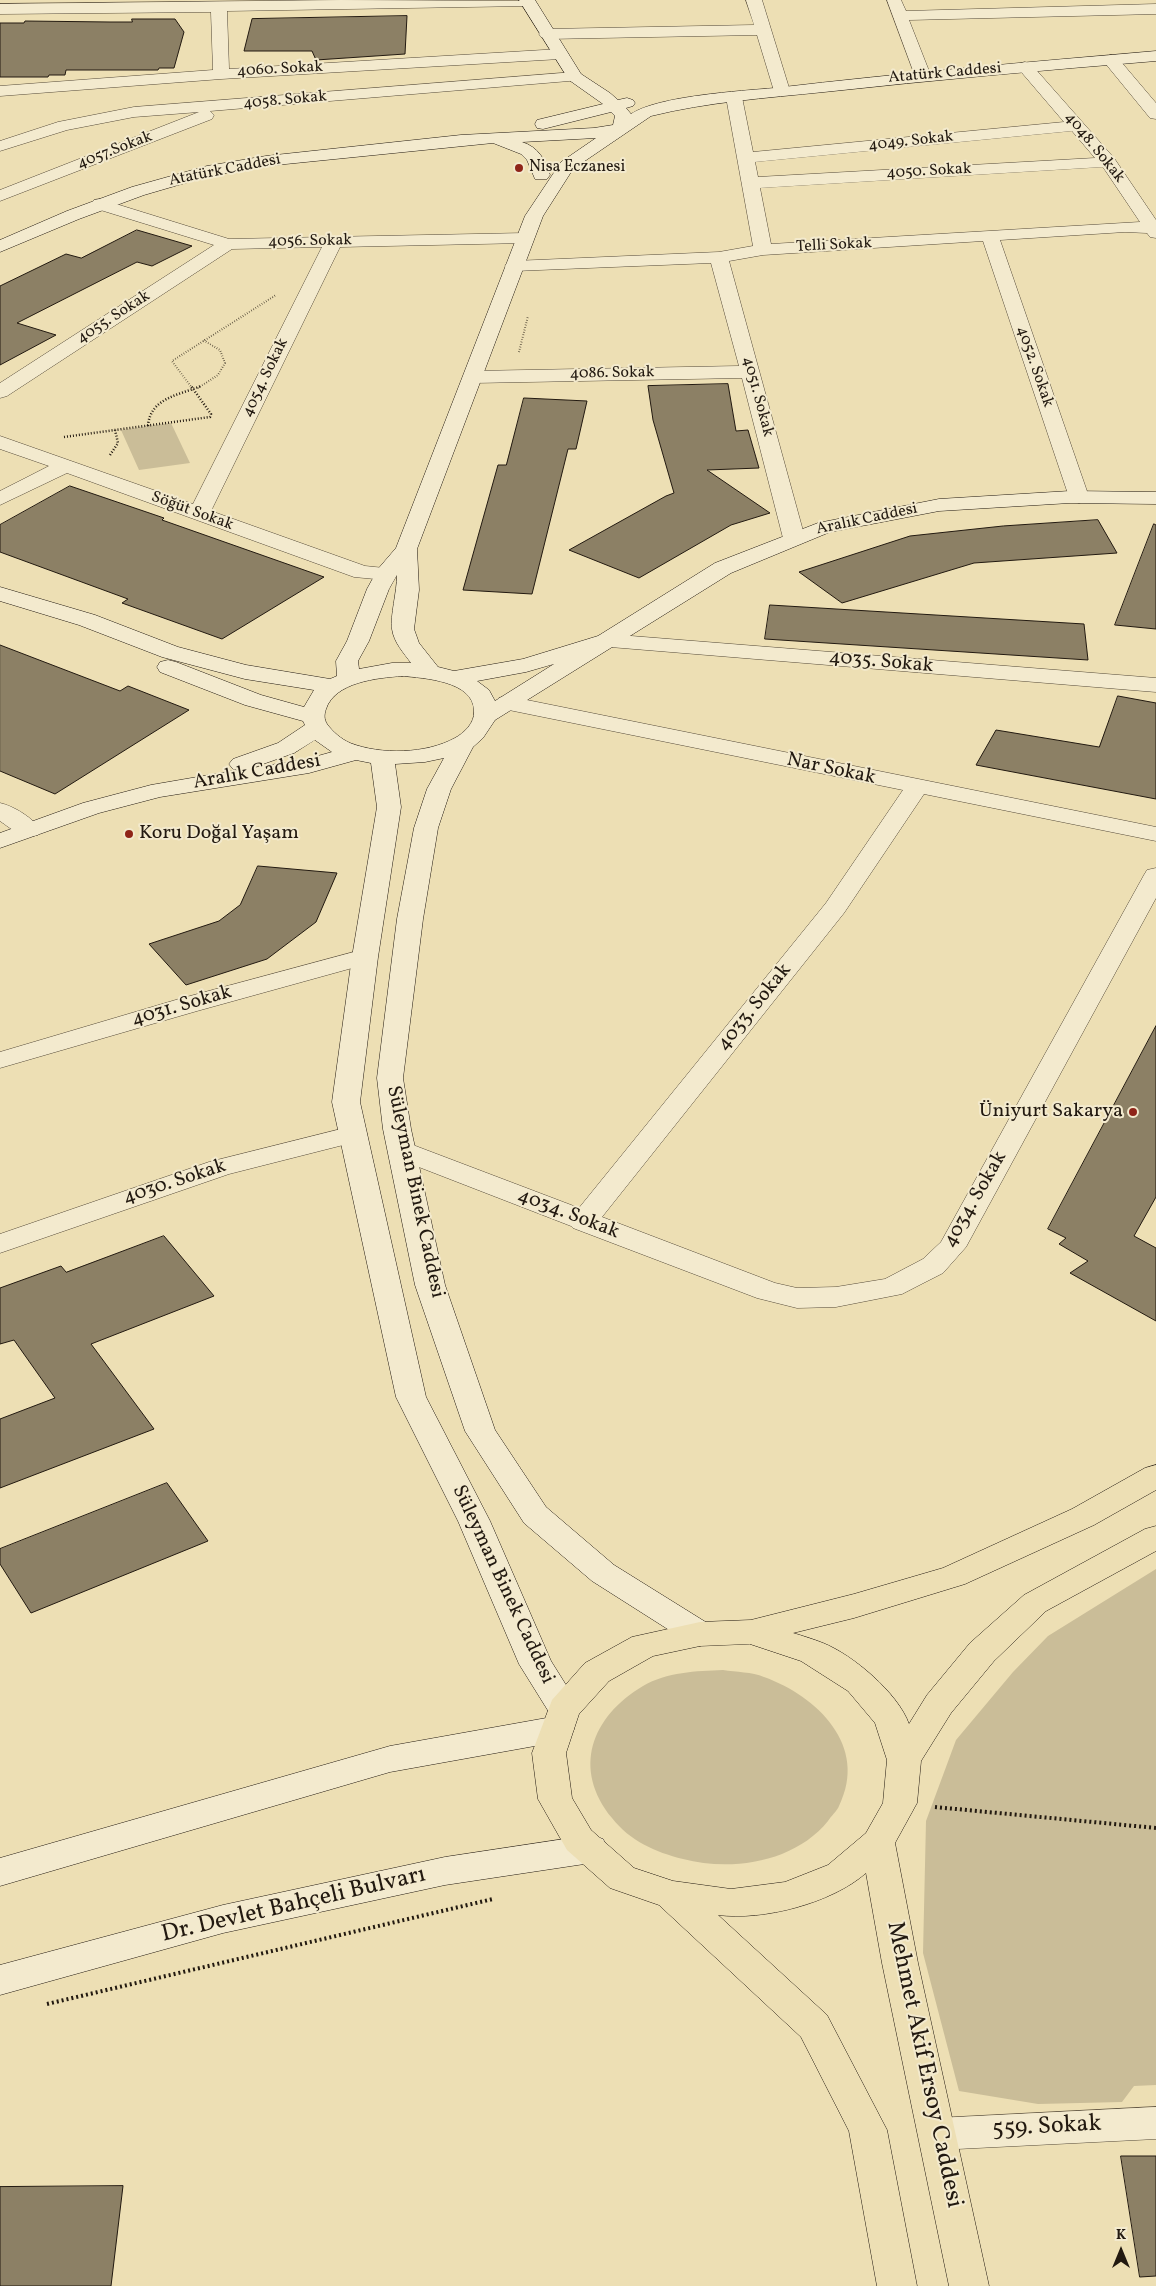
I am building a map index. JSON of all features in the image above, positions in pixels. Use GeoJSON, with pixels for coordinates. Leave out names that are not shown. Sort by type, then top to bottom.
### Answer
{"type":"FeatureCollection","features":[{"type":"Feature","properties":{"kind":"main road"},"geometry":{"type":"LineString","coordinates":[[752,1632],[813,1652],[860,1682],[890,1718],[904,1760],[900,1803],[878,1843],[840,1875],[788,1896],[731,1903],[672,1895],[622,1878],[579,1840],[555,1799],[549,1753],[561,1719],[597,1672],[644,1646],[700,1634],[752,1632],[854,1606],[954,1576],[1083,1517],[1156,1476]]}},
{"type":"Feature","properties":{"kind":"main road"},"geometry":{"type":"LineString","coordinates":[[904,1760],[939,1704],[982,1652],[1035,1603],[1156,1537]]}},
{"type":"Feature","properties":{"kind":"main road","name":"Mehmet Akif Ersoy Caddesi"},"geometry":{"type":"LineString","coordinates":[[878,1843],[900,1963],[970,2286]]}},
{"type":"Feature","properties":{"kind":"main road"},"geometry":{"type":"LineString","coordinates":[[672,1895],[814,2026],[868,2130],[897,2286]]}},
{"type":"Feature","properties":{"kind":"street"},"geometry":{"type":"LineString","coordinates":[[0,9],[219,7],[527,0],[575,77],[604,96],[623,115],[619,128],[568,166],[534,216],[406,549],[386,574],[378,589],[358,640],[347,661],[342,683]]}},
{"type":"Feature","properties":{"kind":"street"},"geometry":{"type":"LineString","coordinates":[[754,0],[782,91]]}},
{"type":"Feature","properties":{"kind":"street"},"geometry":{"type":"LineString","coordinates":[[894,0],[923,76]]}},
{"type":"Feature","properties":{"kind":"street"},"geometry":{"type":"LineString","coordinates":[[219,7],[221,74]]}},
{"type":"Feature","properties":{"kind":"street"},"geometry":{"type":"LineString","coordinates":[[900,16],[1153,9]]}},
{"type":"Feature","properties":{"kind":"street"},"geometry":{"type":"LineString","coordinates":[[548,34],[764,30]]}},
{"type":"Feature","properties":{"kind":"street","name":"4060. Sokak"},"geometry":{"type":"LineString","coordinates":[[0,91],[221,74],[560,54]]}},
{"type":"Feature","properties":{"kind":"street","name":"Atatürk Caddesi"},"geometry":{"type":"LineString","coordinates":[[0,246],[138,190],[207,172],[266,161],[461,140],[562,135],[619,128],[645,112],[666,107],[782,91],[923,76],[1156,56]]}},
{"type":"Feature","properties":{"kind":"street"},"geometry":{"type":"LineString","coordinates":[[1111,60],[1156,114]]}},
{"type":"Feature","properties":{"kind":"street","name":"4048. Sokak"},"geometry":{"type":"LineString","coordinates":[[1026,67],[1108,162],[1155,230]]}},
{"type":"Feature","properties":{"kind":"street"},"geometry":{"type":"LineString","coordinates":[[534,216],[535,200],[541,175],[551,154],[574,116],[576,100],[575,77]]}},
{"type":"Feature","properties":{"kind":"street","name":"4058. Sokak"},"geometry":{"type":"LineString","coordinates":[[0,146],[64,126],[134,112],[230,106],[575,77]]}},
{"type":"Feature","properties":{"kind":"street"},"geometry":{"type":"LineString","coordinates":[[0,106],[19,101],[33,88]]}},
{"type":"Feature","properties":{"kind":"street"},"geometry":{"type":"LineString","coordinates":[[734,97],[763,250]]}},
{"type":"Feature","properties":{"kind":"street","name":"Atatürk Caddesi"},"geometry":{"type":"LineString","coordinates":[[461,140],[574,116],[613,105],[642,101],[734,97]]}},
{"type":"Feature","properties":{"kind":"street","name":"4057.Sokak"},"geometry":{"type":"LineString","coordinates":[[0,196],[230,106]]}},
{"type":"Feature","properties":{"kind":"street","name":"4049. Sokak"},"geometry":{"type":"LineString","coordinates":[[746,158],[1077,126]]}},
{"type":"Feature","properties":{"kind":"street"},"geometry":{"type":"LineString","coordinates":[[461,140],[518,145],[531,152],[538,164],[541,175]]}},
{"type":"Feature","properties":{"kind":"street","name":"4050. Sokak"},"geometry":{"type":"LineString","coordinates":[[750,183],[1108,162]]}},
{"type":"Feature","properties":{"kind":"street","name":"4056. Sokak"},"geometry":{"type":"LineString","coordinates":[[100,204],[228,244],[525,238]]}},
{"type":"Feature","properties":{"kind":"street","name":"Telli Sokak"},"geometry":{"type":"LineString","coordinates":[[514,266],[719,258],[763,250],[1125,227],[1155,230]]}},
{"type":"Feature","properties":{"kind":"street","name":"4052. Sokak"},"geometry":{"type":"LineString","coordinates":[[990,236],[1079,497]]}},
{"type":"Feature","properties":{"kind":"street","name":"4054. Sokak"},"geometry":{"type":"LineString","coordinates":[[199,514],[334,242]]}},
{"type":"Feature","properties":{"kind":"street","name":"4055. Sokak"},"geometry":{"type":"LineString","coordinates":[[0,392],[228,244]]}},
{"type":"Feature","properties":{"kind":"street","name":"4051. Sokak"},"geometry":{"type":"LineString","coordinates":[[719,258],[794,538]]}},
{"type":"Feature","properties":{"kind":"street","name":"4086. Sokak"},"geometry":{"type":"LineString","coordinates":[[473,377],[751,372]]}},
{"type":"Feature","properties":{"kind":"street","name":"Söğüt Sokak"},"geometry":{"type":"LineString","coordinates":[[0,442],[362,572],[386,574]]}},
{"type":"Feature","properties":{"kind":"street"},"geometry":{"type":"LineString","coordinates":[[0,499],[66,466]]}},
{"type":"Feature","properties":{"kind":"street","name":"Aralık Caddesi"},"geometry":{"type":"LineString","coordinates":[[486,716],[723,568],[825,527],[939,505],[1079,497],[1156,498]]}},
{"type":"Feature","properties":{"kind":"street"},"geometry":{"type":"LineString","coordinates":[[406,549],[408,590],[403,628],[408,644],[414,649],[430,672]]}},
{"type":"Feature","properties":{"kind":"street"},"geometry":{"type":"LineString","coordinates":[[3,595],[87,620],[170,652],[246,672],[342,683]]}},
{"type":"Feature","properties":{"kind":"street"},"geometry":{"type":"LineString","coordinates":[[3,595],[58,624],[315,723],[333,744],[369,755],[411,758],[430,754],[462,743],[479,730],[486,716],[484,702],[473,688],[454,678],[430,672],[402,669],[374,672],[342,683],[316,702],[315,723]]}},
{"type":"Feature","properties":{"kind":"street"},"geometry":{"type":"LineString","coordinates":[[454,678],[526,665],[606,642]]}},
{"type":"Feature","properties":{"kind":"street","name":"4035. Sokak"},"geometry":{"type":"LineString","coordinates":[[606,642],[1156,685]]}},
{"type":"Feature","properties":{"kind":"street","name":"Nar Sokak"},"geometry":{"type":"LineString","coordinates":[[507,704],[1156,834]]}},
{"type":"Feature","properties":{"kind":"street","name":"Aralık Caddesi"},"geometry":{"type":"LineString","coordinates":[[159,790],[192,776],[249,763],[286,748],[315,723]]}},
{"type":"Feature","properties":{"kind":"street","name":"Süleyman Binek Caddesi"},"geometry":{"type":"LineString","coordinates":[[462,743],[439,789],[426,828],[410,919],[390,1078],[397,1129],[430,1285],[480,1431],[535,1515],[603,1572],[700,1634]]}},
{"type":"Feature","properties":{"kind":"street","name":"Aralık Caddesi"},"geometry":{"type":"LineString","coordinates":[[0,840],[91,808],[159,790],[369,755]]}},
{"type":"Feature","properties":{"kind":"street","name":"Süleyman Binek Caddesi"},"geometry":{"type":"LineString","coordinates":[[369,755],[389,807],[365,957],[346,1102],[411,1397],[474,1521],[561,1719]]}},
{"type":"Feature","properties":{"kind":"street","name":"4033. Sokak"},"geometry":{"type":"LineString","coordinates":[[583,1222],[836,908],[917,787]]}},
{"type":"Feature","properties":{"kind":"street"},"geometry":{"type":"LineString","coordinates":[[0,810],[29,830]]}},
{"type":"Feature","properties":{"kind":"street","name":"4034. Sokak"},"geometry":{"type":"LineString","coordinates":[[403,1151],[766,1292],[796,1298],[836,1297],[892,1287],[933,1266],[952,1247],[1156,875]]}},
{"type":"Feature","properties":{"kind":"street","name":"4031. Sokak"},"geometry":{"type":"LineString","coordinates":[[0,1060],[188,1005],[365,957]]}},
{"type":"Feature","properties":{"kind":"street","name":"4030. Sokak"},"geometry":{"type":"LineString","coordinates":[[0,1244],[158,1187],[303,1144],[353,1134]]}},
{"type":"Feature","properties":{"kind":"street"},"geometry":{"type":"LineString","coordinates":[[0,1872],[390,1759],[561,1719]]}},
{"type":"Feature","properties":{"kind":"street","name":"Dr. Devlet Bahçeli Bulvarı"},"geometry":{"type":"LineString","coordinates":[[0,1980],[223,1919],[445,1871],[591,1849]]}},
{"type":"Feature","properties":{"kind":"street","name":"559. Sokak"},"geometry":{"type":"LineString","coordinates":[[937,2134],[1156,2123]]}},
{"type":"Feature","properties":{"kind":"path"},"geometry":{"type":"LineString","coordinates":[[519,376],[517,360],[536,283],[545,265]]}},
{"type":"Feature","properties":{"kind":"path"},"geometry":{"type":"LineString","coordinates":[[62,437],[210,417],[212,414],[172,361],[284,291]]}},
{"type":"Feature","properties":{"kind":"path"},"geometry":{"type":"LineString","coordinates":[[148,426],[147,418],[151,410],[165,400],[215,379],[224,368],[226,358],[221,349],[203,340]]}},
{"type":"Feature","properties":{"kind":"path"},"geometry":{"type":"LineString","coordinates":[[104,458],[117,448],[118,441],[115,430]]}},
{"type":"Feature","properties":{"kind":"path"},"geometry":{"type":"LineString","coordinates":[[900,1803],[1156,1828]]}},
{"type":"Feature","properties":{"kind":"path"},"geometry":{"type":"LineString","coordinates":[[38,2006],[499,1898]]}},
{"type":"Feature","properties":{"kind":"shaded area"},"geometry":{"type":"Polygon","coordinates":[[[171,423],[190,463],[139,470],[121,430],[171,423]]]}},
{"type":"Feature","properties":{"kind":"shaded area"},"geometry":{"type":"Polygon","coordinates":[[[1156,1569],[1156,2085],[1134,2086],[1122,2102],[1038,2104],[959,2091],[923,1953],[926,1821],[956,1740],[1013,1672],[1048,1636],[1156,1569]]]}},
{"type":"Feature","properties":{"kind":"shaded area"},"geometry":{"type":"Polygon","coordinates":[[[723,1670],[759,1675],[784,1686],[802,1697],[819,1710],[833,1726],[842,1744],[847,1763],[847,1784],[839,1806],[814,1835],[798,1846],[781,1854],[742,1864],[702,1863],[683,1859],[653,1849],[635,1839],[619,1826],[600,1800],[593,1781],[591,1763],[593,1745],[600,1728],[625,1699],[643,1686],[672,1675],[723,1670]]]}},
{"type":"Feature","properties":{"kind":"building"},"geometry":{"type":"Polygon","coordinates":[[[407,16],[405,54],[316,60],[312,51],[244,51],[252,19],[407,16]]]}},
{"type":"Feature","properties":{"kind":"building"},"geometry":{"type":"Polygon","coordinates":[[[132,19],[175,19],[184,32],[174,68],[159,68],[158,70],[66,70],[65,75],[49,75],[48,77],[0,77],[0,23],[24,23],[25,21],[132,22],[132,19]]]}},
{"type":"Feature","properties":{"kind":"building"},"geometry":{"type":"Polygon","coordinates":[[[137,230],[192,246],[152,266],[137,262],[17,323],[56,335],[0,365],[0,286],[66,254],[81,258],[137,230]]]}},
{"type":"Feature","properties":{"kind":"building"},"geometry":{"type":"Polygon","coordinates":[[[728,384],[736,431],[748,430],[759,468],[707,470],[770,513],[731,525],[639,578],[569,550],[674,493],[653,420],[648,386],[728,384]]]}},
{"type":"Feature","properties":{"kind":"building"},"geometry":{"type":"Polygon","coordinates":[[[524,398],[587,401],[576,449],[568,449],[532,594],[463,590],[498,465],[506,465],[524,398]]]}},
{"type":"Feature","properties":{"kind":"building"},"geometry":{"type":"Polygon","coordinates":[[[70,486],[164,518],[162,520],[324,577],[222,639],[122,603],[128,599],[0,552],[0,525],[70,486]]]}},
{"type":"Feature","properties":{"kind":"building"},"geometry":{"type":"Polygon","coordinates":[[[1098,520],[1117,553],[974,563],[842,603],[799,572],[910,536],[1003,526],[1098,520]]]}},
{"type":"Feature","properties":{"kind":"building"},"geometry":{"type":"Polygon","coordinates":[[[1154,524],[1156,525],[1156,629],[1115,625],[1154,524]]]}},
{"type":"Feature","properties":{"kind":"building"},"geometry":{"type":"Polygon","coordinates":[[[770,605],[1084,624],[1088,660],[765,639],[770,605]]]}},
{"type":"Feature","properties":{"kind":"building"},"geometry":{"type":"Polygon","coordinates":[[[0,645],[120,691],[128,686],[189,710],[55,794],[0,771],[0,645]]]}},
{"type":"Feature","properties":{"kind":"building"},"geometry":{"type":"Polygon","coordinates":[[[1118,696],[1156,703],[1156,799],[976,765],[996,730],[1099,747],[1118,696]]]}},
{"type":"Feature","properties":{"kind":"building"},"geometry":{"type":"Polygon","coordinates":[[[258,866],[337,873],[316,922],[267,959],[186,985],[149,944],[219,921],[240,905],[258,866]]]}},
{"type":"Feature","properties":{"kind":"building","name":"Üniyurt Sakarya"},"geometry":{"type":"Polygon","coordinates":[[[1156,1026],[1156,1197],[1134,1236],[1156,1248],[1156,1321],[1070,1273],[1088,1261],[1059,1244],[1066,1238],[1048,1229],[1156,1026]]]}},
{"type":"Feature","properties":{"kind":"building"},"geometry":{"type":"Polygon","coordinates":[[[164,1236],[214,1296],[91,1344],[154,1429],[0,1488],[0,1419],[55,1398],[14,1340],[0,1344],[0,1288],[61,1266],[66,1272],[164,1236]]]}},
{"type":"Feature","properties":{"kind":"building"},"geometry":{"type":"Polygon","coordinates":[[[167,1483],[208,1541],[31,1613],[0,1564],[0,1549],[167,1483]]]}},
{"type":"Feature","properties":{"kind":"building"},"geometry":{"type":"Polygon","coordinates":[[[1121,2156],[1156,2156],[1156,2276],[1140,2277],[1121,2156]]]}},
{"type":"Feature","properties":{"kind":"building"},"geometry":{"type":"Polygon","coordinates":[[[123,2186],[111,2286],[0,2286],[0,2187],[123,2186]]]}},
{"type":"Feature","properties":{"kind":"place","name":"Nisa Eczanesi"},"geometry":{"type":"Point","coordinates":[519,168]}},
{"type":"Feature","properties":{"kind":"place","name":"Koru Doğal Yaşam"},"geometry":{"type":"Point","coordinates":[129,834]}},
{"type":"Feature","properties":{"kind":"place","name":"Üniyurt Sakarya"},"geometry":{"type":"Point","coordinates":[1133,1112]}}]}
